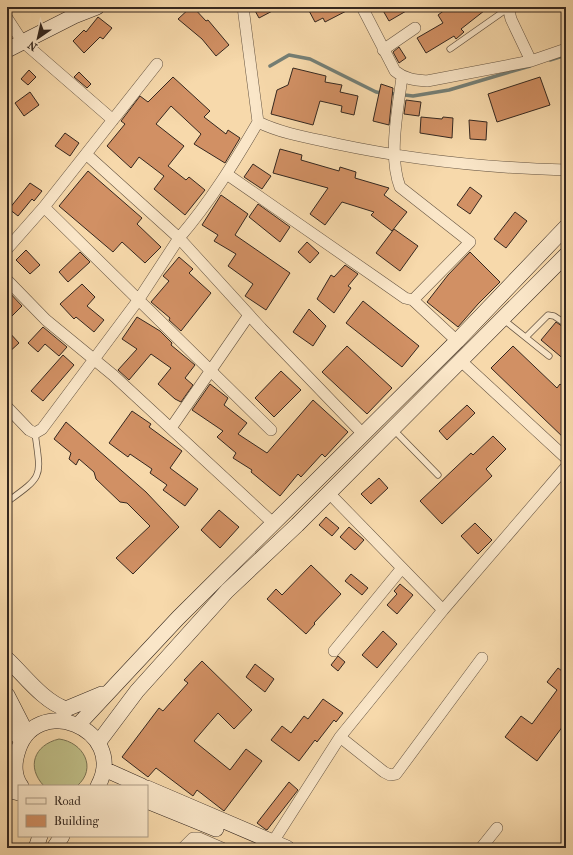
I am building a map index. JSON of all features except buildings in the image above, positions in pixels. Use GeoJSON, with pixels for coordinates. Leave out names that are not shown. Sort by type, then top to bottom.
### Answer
{"type":"FeatureCollection","features":[{"type":"Feature","properties":{"kind":"street"},"geometry":{"type":"LineString","coordinates":[[7,50],[22,41],[97,7]]}},
{"type":"Feature","properties":{"kind":"street"},"geometry":{"type":"LineString","coordinates":[[7,407],[29,430],[35,433],[42,430],[139,299],[179,238],[228,175],[258,122],[243,7]]}},
{"type":"Feature","properties":{"kind":"street"},"geometry":{"type":"LineString","coordinates":[[362,7],[395,71],[402,77],[427,81],[531,61],[566,49]]}},
{"type":"Feature","properties":{"kind":"street"},"geometry":{"type":"LineString","coordinates":[[508,8],[531,61]]}},
{"type":"Feature","properties":{"kind":"street"},"geometry":{"type":"LineString","coordinates":[[7,18],[22,41],[113,120]]}},
{"type":"Feature","properties":{"kind":"street"},"geometry":{"type":"LineString","coordinates":[[384,50],[415,28]]}},
{"type":"Feature","properties":{"kind":"street"},"geometry":{"type":"LineString","coordinates":[[7,249],[44,207],[158,64]]}},
{"type":"Feature","properties":{"kind":"street"},"geometry":{"type":"LineString","coordinates":[[402,77],[397,114],[395,155],[398,182],[403,191],[470,242],[413,300]]}},
{"type":"Feature","properties":{"kind":"street"},"geometry":{"type":"LineString","coordinates":[[258,122],[290,134],[395,155],[459,163],[566,170]]}},
{"type":"Feature","properties":{"kind":"street"},"geometry":{"type":"LineString","coordinates":[[86,154],[179,238],[363,434]]}},
{"type":"Feature","properties":{"kind":"street"},"geometry":{"type":"LineString","coordinates":[[228,175],[393,290],[405,298],[413,300],[457,341]]}},
{"type":"Feature","properties":{"kind":"street"},"geometry":{"type":"LineString","coordinates":[[44,207],[271,430]]}},
{"type":"Feature","properties":{"kind":"street"},"geometry":{"type":"LineString","coordinates":[[78,724],[178,618],[457,341],[566,227]]}},
{"type":"Feature","properties":{"kind":"street"},"geometry":{"type":"LineString","coordinates":[[98,743],[137,691],[185,635],[227,591],[329,493],[566,255]]}},
{"type":"Feature","properties":{"kind":"street"},"geometry":{"type":"LineString","coordinates":[[7,280],[46,320],[94,361],[113,375],[273,523]]}},
{"type":"Feature","properties":{"kind":"street"},"geometry":{"type":"LineString","coordinates":[[170,428],[211,371],[249,314]]}},
{"type":"Feature","properties":{"kind":"street"},"geometry":{"type":"LineString","coordinates":[[461,361],[566,458]]}},
{"type":"Feature","properties":{"kind":"street"},"geometry":{"type":"LineString","coordinates":[[268,846],[340,737],[443,610],[566,467]]}},
{"type":"Feature","properties":{"kind":"street"},"geometry":{"type":"LineString","coordinates":[[329,493],[443,610]]}},
{"type":"Feature","properties":{"kind":"street"},"geometry":{"type":"LineString","coordinates":[[334,650],[402,568]]}},
{"type":"Feature","properties":{"kind":"street"},"geometry":{"type":"LineString","coordinates":[[340,737],[384,772],[390,775],[396,774],[482,658]]}},
{"type":"Feature","properties":{"kind":"street"},"geometry":{"type":"LineString","coordinates":[[7,660],[48,700],[57,706],[66,709],[110,690]]}},
{"type":"Feature","properties":{"kind":"street"},"geometry":{"type":"LineString","coordinates":[[7,660],[53,721]]}},
{"type":"Feature","properties":{"kind":"street"},"geometry":{"type":"LineString","coordinates":[[7,695],[19,742],[15,771],[21,785]]}},
{"type":"Feature","properties":{"kind":"street"},"geometry":{"type":"LineString","coordinates":[[19,742],[41,724],[53,721],[66,721],[78,724],[89,732],[98,743],[103,756],[102,781],[134,785]]}},
{"type":"Feature","properties":{"kind":"street"},"geometry":{"type":"LineString","coordinates":[[7,726],[19,742]]}},
{"type":"Feature","properties":{"kind":"street"},"geometry":{"type":"LineString","coordinates":[[148,788],[268,846]]}},
{"type":"Feature","properties":{"kind":"street"},"geometry":{"type":"LineString","coordinates":[[7,790],[18,793]]}},
{"type":"Feature","properties":{"kind":"street"},"geometry":{"type":"LineString","coordinates":[[148,801],[268,846],[287,848]]}},
{"type":"Feature","properties":{"kind":"street"},"geometry":{"type":"LineString","coordinates":[[481,848],[497,828]]}},
{"type":"Feature","properties":{"kind":"street"},"geometry":{"type":"LineString","coordinates":[[36,848],[40,837]]}},
{"type":"Feature","properties":{"kind":"street"},"geometry":{"type":"LineString","coordinates":[[54,848],[61,837]]}},
{"type":"Feature","properties":{"kind":"street"},"geometry":{"type":"LineString","coordinates":[[183,848],[193,838],[199,838],[222,848]]}},
{"type":"Feature","properties":{"kind":"lane"},"geometry":{"type":"LineString","coordinates":[[450,49],[508,8]]}},
{"type":"Feature","properties":{"kind":"lane"},"geometry":{"type":"LineString","coordinates":[[526,338],[548,315],[554,316],[566,324]]}},
{"type":"Feature","properties":{"kind":"lane"},"geometry":{"type":"LineString","coordinates":[[502,318],[549,356]]}},
{"type":"Feature","properties":{"kind":"lane"},"geometry":{"type":"LineString","coordinates":[[393,428],[438,476]]}},
{"type":"Feature","properties":{"kind":"lane"},"geometry":{"type":"LineString","coordinates":[[7,502],[31,484],[38,476],[40,466],[35,433]]}},
{"type":"Feature","properties":{"kind":"shaded area"},"geometry":{"type":"Polygon","coordinates":[[[59,739],[68,741],[81,750],[87,764],[83,779],[78,785],[43,785],[38,779],[34,764],[35,758],[39,751],[50,742],[59,739]]]}},
{"type":"Feature","properties":{"kind":"waterway"},"geometry":{"type":"LineString","coordinates":[[270,66],[289,55],[310,59],[376,92],[382,93]]}},
{"type":"Feature","properties":{"kind":"waterway"},"geometry":{"type":"LineString","coordinates":[[550,60],[566,55]]}},
{"type":"Feature","properties":{"kind":"waterway"},"geometry":{"type":"LineString","coordinates":[[388,93],[413,96],[449,90],[530,66]]}}]}
